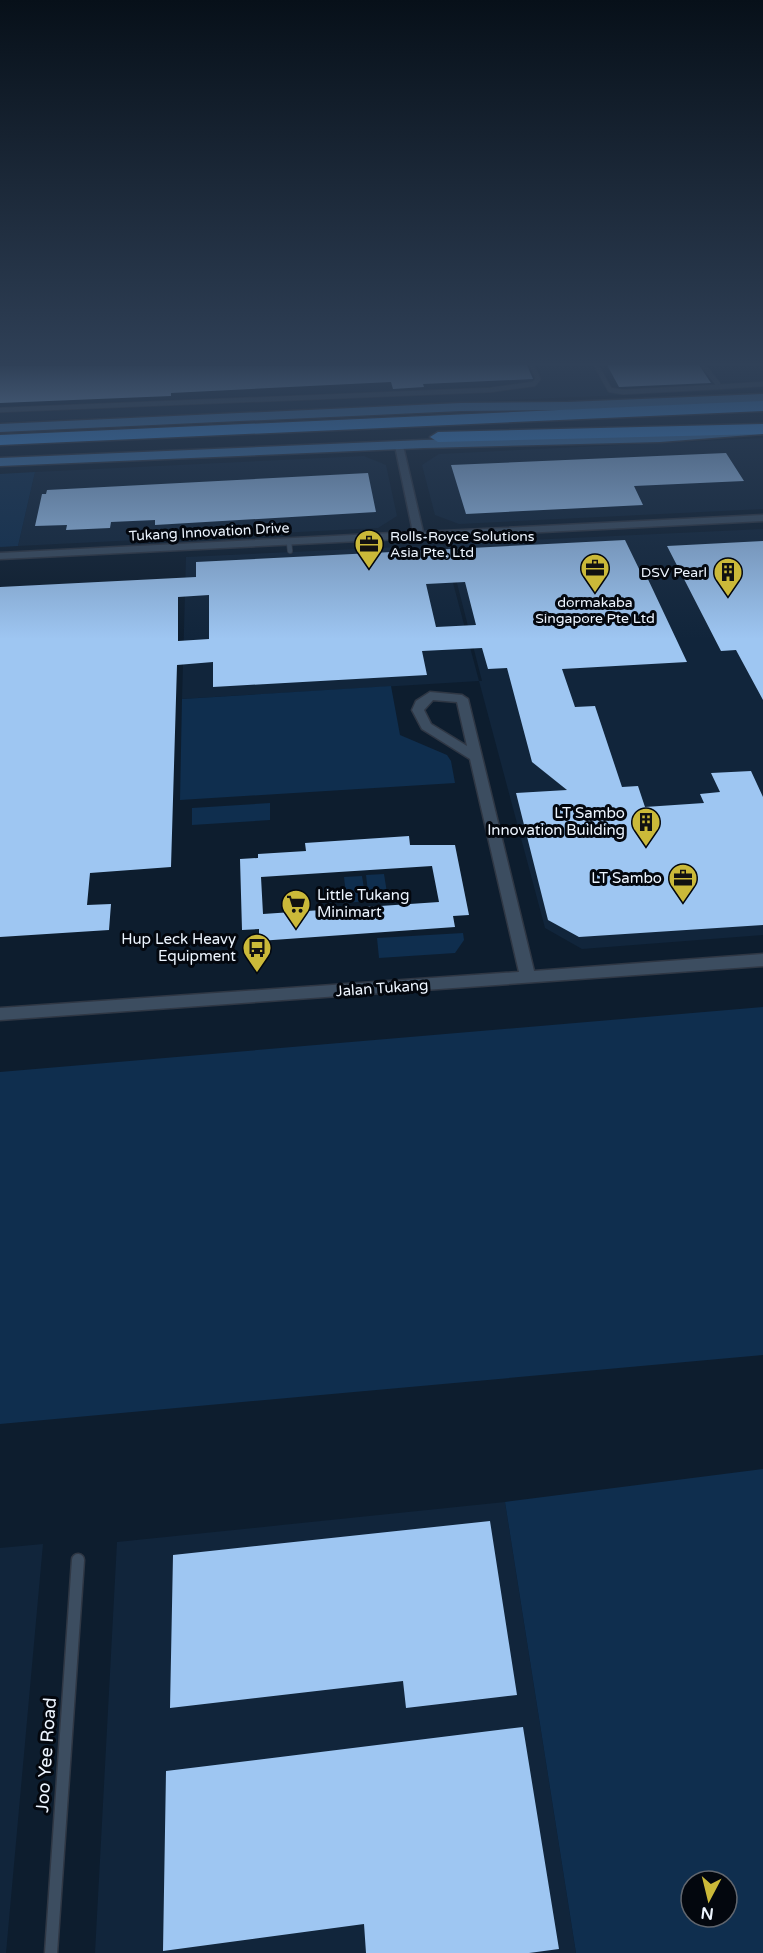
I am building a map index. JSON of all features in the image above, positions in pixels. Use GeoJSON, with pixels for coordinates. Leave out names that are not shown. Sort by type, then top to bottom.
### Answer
{"type":"FeatureCollection","features":[{"type":"Feature","properties":{"kind":"main road"},"geometry":{"type":"LineString","coordinates":[[0,462],[146,456]]}},
{"type":"Feature","properties":{"kind":"street"},"geometry":{"type":"LineString","coordinates":[[401,456],[418,535]]}},
{"type":"Feature","properties":{"kind":"street","name":"Tukang Innovation Drive"},"geometry":{"type":"LineString","coordinates":[[0,556],[290,547],[418,535],[763,518]]}},
{"type":"Feature","properties":{"kind":"street"},"geometry":{"type":"LineString","coordinates":[[475,757],[426,726],[418,710],[420,704],[430,696],[462,699],[528,977]]}},
{"type":"Feature","properties":{"kind":"street","name":"Jalan Tukang"},"geometry":{"type":"LineString","coordinates":[[0,1014],[763,960]]}},
{"type":"Feature","properties":{"kind":"lane","name":"Joo Yee Road"},"geometry":{"type":"LineString","coordinates":[[51,1953],[78,1560]]}},
{"type":"Feature","properties":{"kind":"shaded area"},"geometry":{"type":"Polygon","coordinates":[[[364,456],[386,465],[397,516],[378,528],[18,546],[35,472],[364,456]]]}},
{"type":"Feature","properties":{"kind":"shaded area"},"geometry":{"type":"Polygon","coordinates":[[[436,456],[763,456],[763,509],[459,524],[435,515],[422,465],[436,456]]]}},
{"type":"Feature","properties":{"kind":"shaded area"},"geometry":{"type":"Polygon","coordinates":[[[35,472],[18,546],[0,547],[0,474],[35,472]]]}},
{"type":"Feature","properties":{"kind":"shaded area"},"geometry":{"type":"Polygon","coordinates":[[[763,529],[763,935],[582,949],[545,928],[479,681],[482,681],[447,544],[763,529]]]}},
{"type":"Feature","properties":{"kind":"shaded area"},"geometry":{"type":"Polygon","coordinates":[[[443,545],[479,681],[182,699],[186,557],[443,545]]]}},
{"type":"Feature","properties":{"kind":"shaded area"},"geometry":{"type":"Polygon","coordinates":[[[391,686],[400,735],[447,755],[451,761],[455,783],[180,800],[182,699],[391,686]]]}},
{"type":"Feature","properties":{"kind":"shaded area"},"geometry":{"type":"Polygon","coordinates":[[[270,803],[270,820],[192,825],[192,808],[270,803]]]}},
{"type":"Feature","properties":{"kind":"shaded area"},"geometry":{"type":"Polygon","coordinates":[[[384,874],[388,899],[369,901],[366,875],[384,874]]]}},
{"type":"Feature","properties":{"kind":"shaded area"},"geometry":{"type":"Polygon","coordinates":[[[362,876],[366,901],[347,903],[344,877],[362,876]]]}},
{"type":"Feature","properties":{"kind":"shaded area"},"geometry":{"type":"Polygon","coordinates":[[[463,933],[464,940],[455,953],[379,958],[377,938],[463,933]]]}},
{"type":"Feature","properties":{"kind":"shaded area"},"geometry":{"type":"Polygon","coordinates":[[[763,1007],[763,1355],[0,1424],[0,1072],[763,1007]]]}},
{"type":"Feature","properties":{"kind":"shaded area"},"geometry":{"type":"Polygon","coordinates":[[[763,1469],[763,1953],[576,1953],[505,1502],[763,1469]]]}},
{"type":"Feature","properties":{"kind":"shaded area"},"geometry":{"type":"Polygon","coordinates":[[[505,1502],[576,1953],[95,1953],[117,1542],[505,1502]]]}},
{"type":"Feature","properties":{"kind":"shaded area"},"geometry":{"type":"Polygon","coordinates":[[[43,1544],[6,1953],[0,1953],[0,1548],[43,1544]]]}},
{"type":"Feature","properties":{"kind":"building"},"geometry":{"type":"Polygon","coordinates":[[[654,456],[728,456],[744,481],[634,486],[643,505],[466,514],[451,465],[654,456]]]}},
{"type":"Feature","properties":{"kind":"building"},"geometry":{"type":"Polygon","coordinates":[[[368,473],[376,512],[155,525],[155,520],[111,522],[110,528],[66,530],[67,525],[35,526],[42,494],[46,494],[47,490],[368,473]]]}},
{"type":"Feature","properties":{"kind":"building"},"geometry":{"type":"Polygon","coordinates":[[[625,540],[642,575],[646,575],[687,662],[562,669],[575,707],[595,706],[622,787],[638,786],[645,807],[704,803],[700,794],[720,792],[711,773],[751,771],[763,797],[763,925],[579,937],[548,920],[516,793],[567,790],[532,762],[507,668],[488,669],[482,648],[422,651],[427,675],[213,687],[213,662],[177,665],[171,867],[90,873],[87,905],[111,904],[109,930],[0,937],[0,587],[196,577],[196,562],[625,540]],[[465,582],[426,584],[436,627],[476,625],[465,582]],[[209,595],[178,597],[178,641],[209,639],[209,595]]]}},
{"type":"Feature","properties":{"kind":"building","name":"DSV Pearl"},"geometry":{"type":"Polygon","coordinates":[[[763,541],[763,700],[736,650],[721,651],[667,546],[763,541]]]}},
{"type":"Feature","properties":{"kind":"building"},"geometry":{"type":"Polygon","coordinates":[[[409,836],[410,845],[455,845],[469,915],[453,916],[455,927],[259,941],[259,929],[242,930],[240,859],[258,858],[258,854],[306,851],[305,843],[409,836]],[[432,866],[261,877],[263,914],[439,902],[432,866]]]}},
{"type":"Feature","properties":{"kind":"building"},"geometry":{"type":"Polygon","coordinates":[[[490,1521],[517,1695],[406,1708],[403,1681],[170,1708],[173,1555],[490,1521]]]}},
{"type":"Feature","properties":{"kind":"building"},"geometry":{"type":"Polygon","coordinates":[[[523,1727],[559,1949],[529,1953],[366,1953],[364,1924],[163,1951],[166,1771],[523,1727]]]}},
{"type":"Feature","properties":{"kind":"place","name":"Rolls-Royce Solutions Asia Pte. Ltd"},"geometry":{"type":"Point","coordinates":[369,570]}},
{"type":"Feature","properties":{"kind":"place","name":"dormakaba Singapore Pte Ltd"},"geometry":{"type":"Point","coordinates":[595,594]}},
{"type":"Feature","properties":{"kind":"place","name":"DSV Pearl"},"geometry":{"type":"Point","coordinates":[728,598]}},
{"type":"Feature","properties":{"kind":"place","name":"LT Sambo Innovation Building"},"geometry":{"type":"Point","coordinates":[646,848]}},
{"type":"Feature","properties":{"kind":"place","name":"LT Sambo"},"geometry":{"type":"Point","coordinates":[683,904]}},
{"type":"Feature","properties":{"kind":"place","name":"Little Tukang Minimart"},"geometry":{"type":"Point","coordinates":[296,930]}},
{"type":"Feature","properties":{"kind":"place","name":"Hup Leck Heavy Equipment"},"geometry":{"type":"Point","coordinates":[257,974]}}]}
